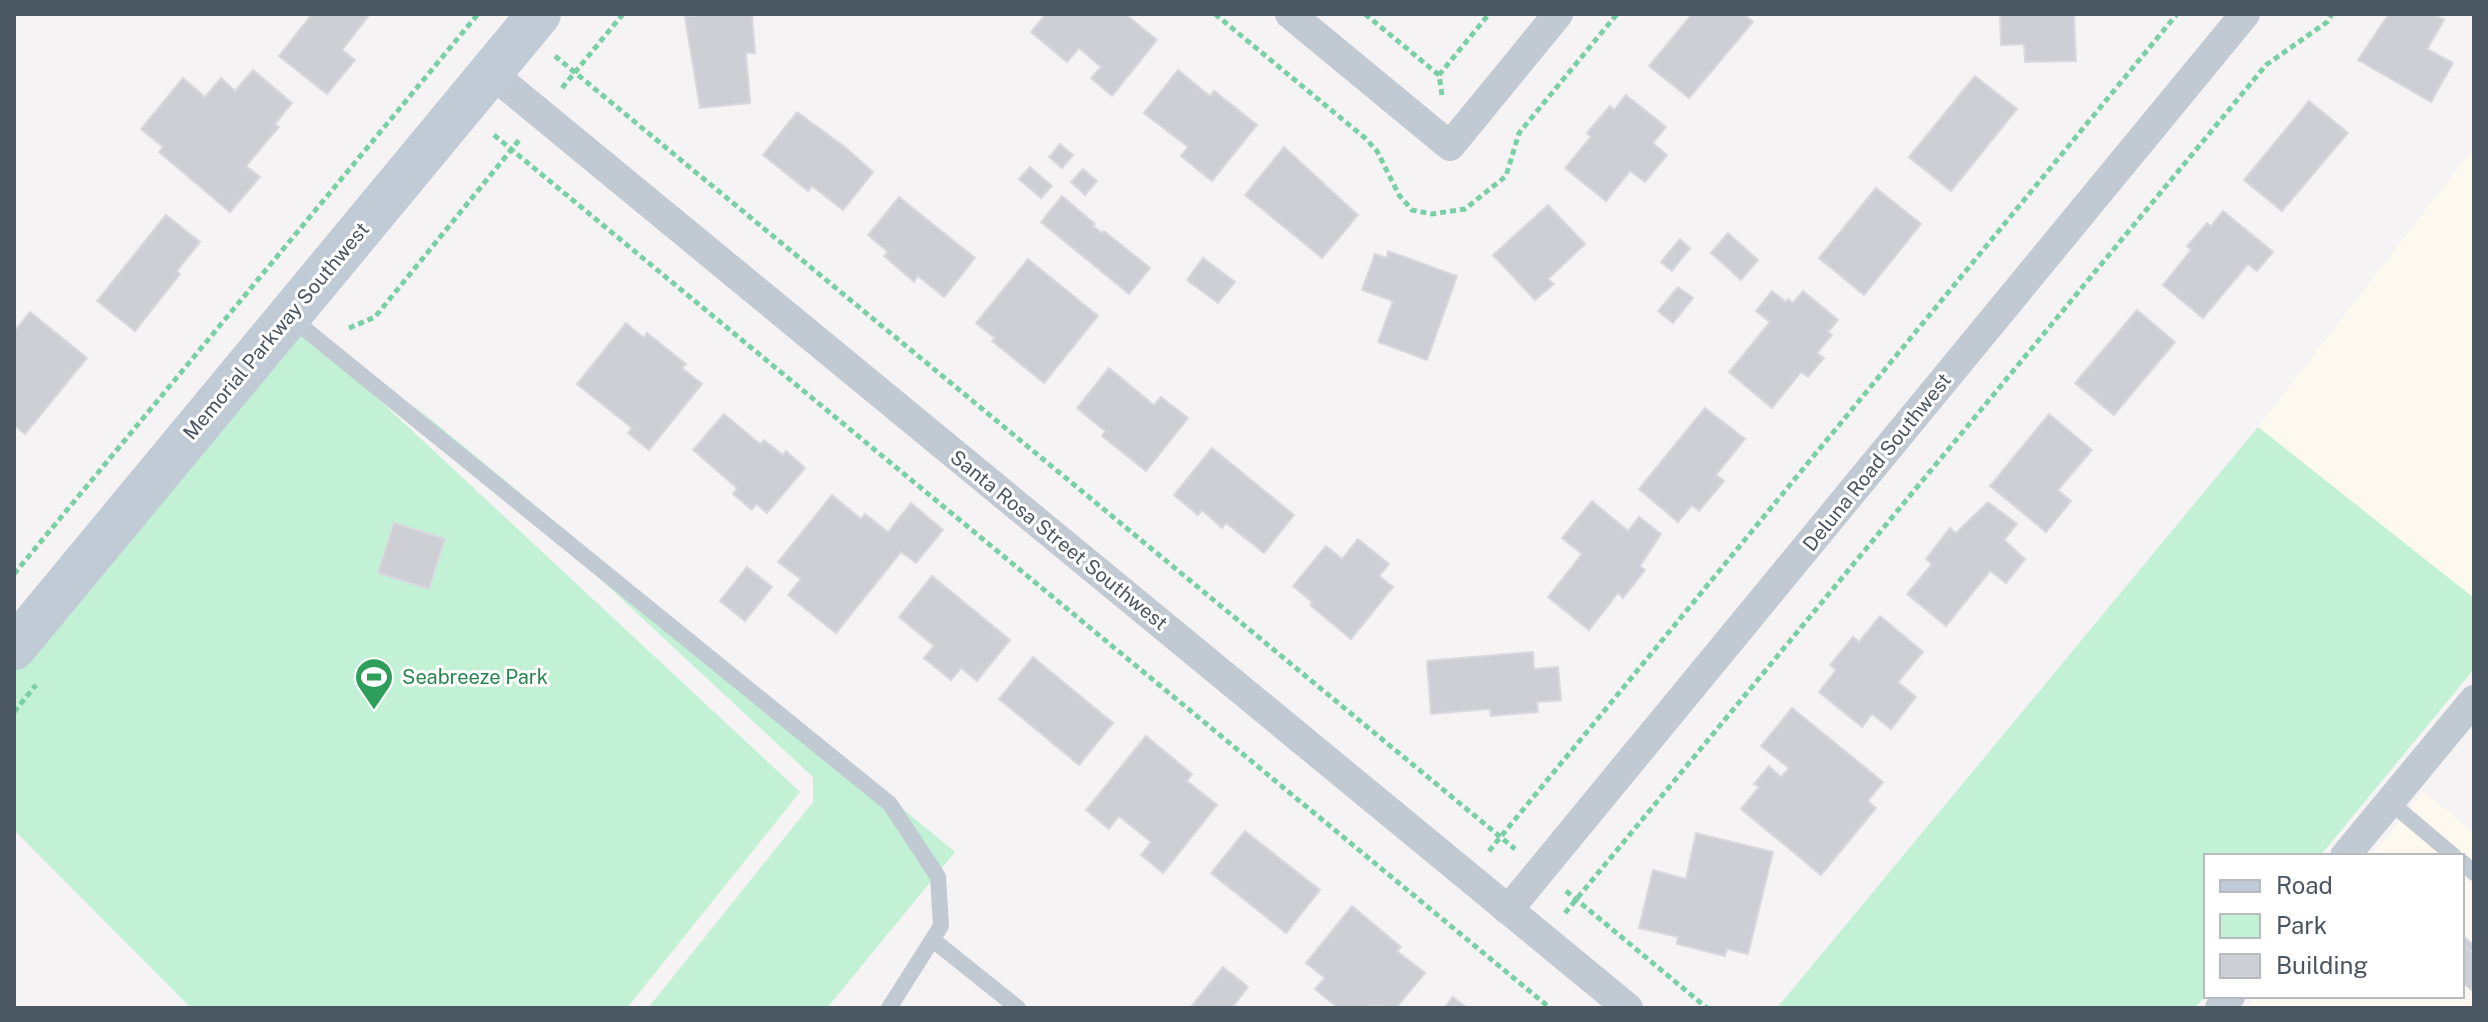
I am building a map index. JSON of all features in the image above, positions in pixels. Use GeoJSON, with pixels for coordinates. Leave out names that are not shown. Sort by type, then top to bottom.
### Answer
{"type":"FeatureCollection","features":[{"type":"Feature","properties":{"kind":"street"},"geometry":{"type":"LineString","coordinates":[[1290,14],[1450,146],[1558,14]]}},
{"type":"Feature","properties":{"kind":"street","name":"Deluna Road Southwest"},"geometry":{"type":"LineString","coordinates":[[1508,910],[2245,14]]}},
{"type":"Feature","properties":{"kind":"street","name":"Memorial Parkway Southwest"},"geometry":{"type":"LineString","coordinates":[[14,648],[532,22]]}},
{"type":"Feature","properties":{"kind":"street","name":"Santa Rosa Street Southwest"},"geometry":{"type":"LineString","coordinates":[[490,72],[1628,1008]]}},
{"type":"Feature","properties":{"kind":"street"},"geometry":{"type":"LineString","coordinates":[[2347,854],[2474,700]]}},
{"type":"Feature","properties":{"kind":"lane"},"geometry":{"type":"LineString","coordinates":[[289,316],[890,804],[938,877],[941,926],[889,1008]]}},
{"type":"Feature","properties":{"kind":"lane"},"geometry":{"type":"LineString","coordinates":[[2390,802],[2452,854]]}},
{"type":"Feature","properties":{"kind":"lane"},"geometry":{"type":"LineString","coordinates":[[933,940],[1018,1008]]}},
{"type":"Feature","properties":{"kind":"path"},"geometry":{"type":"LineString","coordinates":[[14,574],[478,14]]}},
{"type":"Feature","properties":{"kind":"path"},"geometry":{"type":"LineString","coordinates":[[1365,14],[1439,75],[1450,146]]}},
{"type":"Feature","properties":{"kind":"path"},"geometry":{"type":"LineString","coordinates":[[1439,75],[1489,14]]}},
{"type":"Feature","properties":{"kind":"path"},"geometry":{"type":"LineString","coordinates":[[1468,876],[2177,14]]}},
{"type":"Feature","properties":{"kind":"path"},"geometry":{"type":"LineString","coordinates":[[1543,939],[2266,65],[2327,22],[2332,14]]}},
{"type":"Feature","properties":{"kind":"path"},"geometry":{"type":"LineString","coordinates":[[532,22],[1707,1008]]}},
{"type":"Feature","properties":{"kind":"path"},"geometry":{"type":"LineString","coordinates":[[426,77],[1550,1008]]}},
{"type":"Feature","properties":{"kind":"shaded area"},"geometry":{"type":"Polygon","coordinates":[[[2474,147],[2474,598],[2258,427],[2474,147]]]}},
{"type":"Feature","properties":{"kind":"shaded area"},"geometry":{"type":"Polygon","coordinates":[[[2424,791],[2474,834],[2474,1008],[2246,1008],[2254,998],[2464,998],[2464,854],[2373,854],[2424,791]]]}},
{"type":"Feature","properties":{"kind":"green space","name":"Seabreeze Park"},"geometry":{"type":"Polygon","coordinates":[[[289,316],[800,792],[627,1008],[191,1008],[14,830],[14,648],[289,316]]]}},
{"type":"Feature","properties":{"kind":"green space"},"geometry":{"type":"Polygon","coordinates":[[[410,402],[955,852],[827,1008],[648,1008],[813,802],[813,777],[410,402]]]}},
{"type":"Feature","properties":{"kind":"green space"},"geometry":{"type":"Polygon","coordinates":[[[2258,427],[2474,598],[2474,669],[2322,854],[2204,854],[2204,997],[2195,1008],[1777,1008],[2258,427]]]}},
{"type":"Feature","properties":{"kind":"building"},"geometry":{"type":"Polygon","coordinates":[[[312,14],[370,14],[342,50],[355,60],[327,94],[279,56],[312,14]]]}},
{"type":"Feature","properties":{"kind":"building"},"geometry":{"type":"Polygon","coordinates":[[[752,14],[755,53],[746,53],[750,103],[700,108],[685,17],[752,14]]]}},
{"type":"Feature","properties":{"kind":"building"},"geometry":{"type":"Polygon","coordinates":[[[1046,14],[1125,14],[1157,40],[1112,96],[1091,78],[1101,67],[1079,48],[1067,62],[1031,32],[1046,14]]]}},
{"type":"Feature","properties":{"kind":"building"},"geometry":{"type":"Polygon","coordinates":[[[1692,14],[1743,14],[1753,22],[1689,98],[1649,66],[1692,14]]]}},
{"type":"Feature","properties":{"kind":"building"},"geometry":{"type":"Polygon","coordinates":[[[2000,14],[2074,14],[2076,61],[2025,62],[2024,44],[2001,45],[2000,14]]]}},
{"type":"Feature","properties":{"kind":"building"},"geometry":{"type":"Polygon","coordinates":[[[2389,14],[2433,14],[2444,20],[2427,49],[2453,63],[2431,102],[2358,60],[2389,14]]]}},
{"type":"Feature","properties":{"kind":"building"},"geometry":{"type":"Polygon","coordinates":[[[253,70],[292,103],[275,124],[279,127],[246,166],[260,177],[230,212],[159,152],[163,147],[141,129],[183,78],[205,97],[221,78],[235,91],[253,70]]]}},
{"type":"Feature","properties":{"kind":"building"},"geometry":{"type":"Polygon","coordinates":[[[1178,70],[1210,96],[1214,91],[1257,125],[1212,181],[1181,156],[1188,147],[1144,113],[1178,70]]]}},
{"type":"Feature","properties":{"kind":"building"},"geometry":{"type":"Polygon","coordinates":[[[1975,76],[2017,109],[1951,191],[1909,157],[1975,76]]]}},
{"type":"Feature","properties":{"kind":"building"},"geometry":{"type":"Polygon","coordinates":[[[1626,95],[1666,127],[1653,143],[1667,155],[1645,182],[1630,171],[1606,201],[1565,168],[1591,137],[1587,133],[1610,106],[1614,110],[1626,95]]]}},
{"type":"Feature","properties":{"kind":"building"},"geometry":{"type":"Polygon","coordinates":[[[2309,101],[2348,133],[2282,211],[2244,180],[2309,101]]]}},
{"type":"Feature","properties":{"kind":"building"},"geometry":{"type":"Polygon","coordinates":[[[797,112],[873,172],[843,210],[812,186],[808,191],[763,155],[797,112]]]}},
{"type":"Feature","properties":{"kind":"building"},"geometry":{"type":"Polygon","coordinates":[[[1060,144],[1073,155],[1062,168],[1049,157],[1060,144]]]}},
{"type":"Feature","properties":{"kind":"building"},"geometry":{"type":"Polygon","coordinates":[[[1284,147],[1358,215],[1322,258],[1245,195],[1284,147]]]}},
{"type":"Feature","properties":{"kind":"building"},"geometry":{"type":"Polygon","coordinates":[[[1030,167],[1052,186],[1041,198],[1019,179],[1030,167]]]}},
{"type":"Feature","properties":{"kind":"building"},"geometry":{"type":"Polygon","coordinates":[[[1083,169],[1097,181],[1085,195],[1071,182],[1083,169]]]}},
{"type":"Feature","properties":{"kind":"building"},"geometry":{"type":"Polygon","coordinates":[[[1876,188],[1921,224],[1864,295],[1819,258],[1876,188]]]}},
{"type":"Feature","properties":{"kind":"building"},"geometry":{"type":"Polygon","coordinates":[[[1062,196],[1095,224],[1093,226],[1102,233],[1104,231],[1150,268],[1129,294],[1041,222],[1062,196]]]}},
{"type":"Feature","properties":{"kind":"building"},"geometry":{"type":"Polygon","coordinates":[[[899,197],[975,258],[944,297],[918,276],[914,282],[884,256],[888,252],[868,235],[899,197]]]}},
{"type":"Feature","properties":{"kind":"building"},"geometry":{"type":"Polygon","coordinates":[[[1548,205],[1585,244],[1548,279],[1554,284],[1535,300],[1493,255],[1548,205]]]}},
{"type":"Feature","properties":{"kind":"building"},"geometry":{"type":"Polygon","coordinates":[[[2223,211],[2273,252],[2257,271],[2248,264],[2203,318],[2163,285],[2191,250],[2187,246],[2207,223],[2211,226],[2223,211]]]}},
{"type":"Feature","properties":{"kind":"building"},"geometry":{"type":"Polygon","coordinates":[[[166,215],[200,242],[177,271],[180,274],[135,331],[97,301],[166,215]]]}},
{"type":"Feature","properties":{"kind":"building"},"geometry":{"type":"Polygon","coordinates":[[[1728,233],[1758,260],[1741,280],[1711,253],[1728,233]]]}},
{"type":"Feature","properties":{"kind":"building"},"geometry":{"type":"Polygon","coordinates":[[[1680,239],[1690,248],[1672,271],[1661,262],[1680,239]]]}},
{"type":"Feature","properties":{"kind":"building"},"geometry":{"type":"Polygon","coordinates":[[[1388,251],[1457,276],[1427,360],[1378,342],[1393,301],[1362,290],[1375,254],[1387,258],[1388,251]]]}},
{"type":"Feature","properties":{"kind":"building"},"geometry":{"type":"Polygon","coordinates":[[[1203,258],[1235,282],[1218,303],[1187,280],[1203,258]]]}},
{"type":"Feature","properties":{"kind":"building"},"geometry":{"type":"Polygon","coordinates":[[[1028,259],[1098,316],[1044,383],[992,341],[995,338],[976,323],[1028,259]]]}},
{"type":"Feature","properties":{"kind":"building"},"geometry":{"type":"Polygon","coordinates":[[[1678,287],[1693,298],[1673,323],[1658,311],[1678,287]]]}},
{"type":"Feature","properties":{"kind":"building"},"geometry":{"type":"Polygon","coordinates":[[[1772,291],[1786,302],[1788,299],[1793,303],[1803,291],[1838,320],[1828,332],[1832,335],[1817,353],[1824,358],[1808,377],[1801,372],[1772,408],[1729,372],[1770,322],[1756,311],[1772,291]]]}},
{"type":"Feature","properties":{"kind":"building"},"geometry":{"type":"Polygon","coordinates":[[[2137,310],[2175,342],[2114,415],[2075,383],[2137,310]]]}},
{"type":"Feature","properties":{"kind":"building"},"geometry":{"type":"Polygon","coordinates":[[[30,312],[87,358],[25,434],[14,425],[14,332],[30,312]]]}},
{"type":"Feature","properties":{"kind":"building"},"geometry":{"type":"Polygon","coordinates":[[[626,323],[644,338],[647,333],[686,364],[682,368],[702,384],[649,450],[628,433],[632,428],[577,384],[626,323]]]}},
{"type":"Feature","properties":{"kind":"building"},"geometry":{"type":"Polygon","coordinates":[[[1109,368],[1154,405],[1161,397],[1188,418],[1146,471],[1102,436],[1105,431],[1077,408],[1109,368]]]}},
{"type":"Feature","properties":{"kind":"building"},"geometry":{"type":"Polygon","coordinates":[[[1705,408],[1745,439],[1716,475],[1724,481],[1699,511],[1692,505],[1678,522],[1639,489],[1705,408]]]}},
{"type":"Feature","properties":{"kind":"building"},"geometry":{"type":"Polygon","coordinates":[[[724,414],[760,444],[764,440],[783,455],[786,451],[805,468],[767,513],[756,504],[752,510],[733,494],[737,488],[693,450],[724,414]]]}},
{"type":"Feature","properties":{"kind":"building"},"geometry":{"type":"Polygon","coordinates":[[[2049,414],[2092,450],[2058,490],[2071,501],[2046,532],[1990,486],[2049,414]]]}},
{"type":"Feature","properties":{"kind":"building"},"geometry":{"type":"Polygon","coordinates":[[[1212,448],[1294,515],[1264,553],[1226,523],[1222,528],[1202,510],[1198,515],[1174,495],[1212,448]]]}},
{"type":"Feature","properties":{"kind":"building"},"geometry":{"type":"Polygon","coordinates":[[[832,495],[861,519],[865,514],[888,532],[911,503],[943,530],[916,563],[901,552],[836,633],[788,595],[801,579],[778,562],[832,495]]]}},
{"type":"Feature","properties":{"kind":"building"},"geometry":{"type":"Polygon","coordinates":[[[1592,501],[1628,531],[1639,517],[1661,534],[1640,566],[1645,570],[1623,598],[1618,593],[1589,630],[1548,597],[1582,554],[1562,538],[1592,501]]]}},
{"type":"Feature","properties":{"kind":"building"},"geometry":{"type":"Polygon","coordinates":[[[1988,502],[2017,524],[2004,540],[2025,559],[2006,583],[1990,571],[1946,626],[1907,594],[1932,564],[1926,559],[1950,528],[1956,533],[1988,502]]]}},
{"type":"Feature","properties":{"kind":"building"},"geometry":{"type":"Polygon","coordinates":[[[394,523],[445,539],[429,589],[378,573],[394,523]]]}},
{"type":"Feature","properties":{"kind":"building"},"geometry":{"type":"Polygon","coordinates":[[[1358,539],[1389,564],[1379,576],[1393,587],[1351,639],[1310,605],[1312,602],[1293,586],[1326,546],[1342,559],[1358,539]]]}},
{"type":"Feature","properties":{"kind":"building"},"geometry":{"type":"Polygon","coordinates":[[[747,567],[772,587],[745,621],[720,601],[747,567]]]}},
{"type":"Feature","properties":{"kind":"building"},"geometry":{"type":"Polygon","coordinates":[[[932,576],[1010,640],[977,681],[961,668],[951,680],[924,658],[934,646],[899,617],[932,576]]]}},
{"type":"Feature","properties":{"kind":"building"},"geometry":{"type":"Polygon","coordinates":[[[1880,616],[1923,652],[1898,682],[1916,697],[1891,729],[1872,714],[1862,727],[1819,692],[1836,670],[1830,665],[1853,637],[1859,642],[1880,616]]]}},
{"type":"Feature","properties":{"kind":"building"},"geometry":{"type":"Polygon","coordinates":[[[1533,652],[1534,669],[1558,667],[1561,700],[1537,702],[1538,712],[1491,716],[1490,709],[1431,714],[1427,661],[1533,652]]]}},
{"type":"Feature","properties":{"kind":"building"},"geometry":{"type":"Polygon","coordinates":[[[1033,657],[1113,723],[1079,765],[999,699],[1033,657]]]}},
{"type":"Feature","properties":{"kind":"building"},"geometry":{"type":"Polygon","coordinates":[[[1792,708],[1883,782],[1868,801],[1876,808],[1821,875],[1741,809],[1759,787],[1754,784],[1769,766],[1781,777],[1789,768],[1761,746],[1792,708]]]}},
{"type":"Feature","properties":{"kind":"building"},"geometry":{"type":"Polygon","coordinates":[[[1146,736],[1192,774],[1187,781],[1217,805],[1163,873],[1141,855],[1151,842],[1119,816],[1109,829],[1086,810],[1146,736]]]}},
{"type":"Feature","properties":{"kind":"building"},"geometry":{"type":"Polygon","coordinates":[[[1245,831],[1320,890],[1286,933],[1211,873],[1245,831]]]}},
{"type":"Feature","properties":{"kind":"building"},"geometry":{"type":"Polygon","coordinates":[[[1696,833],[1773,852],[1748,954],[1727,949],[1725,956],[1677,944],[1678,937],[1639,928],[1653,870],[1686,879],[1696,833]]]}},
{"type":"Feature","properties":{"kind":"building"},"geometry":{"type":"Polygon","coordinates":[[[1352,906],[1401,947],[1397,951],[1425,973],[1396,1008],[1372,1005],[1369,1008],[1338,1008],[1315,989],[1325,978],[1306,963],[1352,906]]]}},
{"type":"Feature","properties":{"kind":"building"},"geometry":{"type":"Polygon","coordinates":[[[2464,937],[2474,945],[2474,954],[2464,946],[2464,937]]]}},
{"type":"Feature","properties":{"kind":"building"},"geometry":{"type":"Polygon","coordinates":[[[2464,946],[2474,954],[2474,992],[2464,984],[2464,946]]]}},
{"type":"Feature","properties":{"kind":"building"},"geometry":{"type":"Polygon","coordinates":[[[1223,967],[1248,987],[1232,1008],[1190,1008],[1223,967]]]}},
{"type":"Feature","properties":{"kind":"building"},"geometry":{"type":"Polygon","coordinates":[[[1453,997],[1467,1008],[1444,1008],[1453,997]]]}},
{"type":"Feature","properties":{"kind":"place","name":"Seabreeze Park"},"geometry":{"type":"Point","coordinates":[374,711]}}]}
